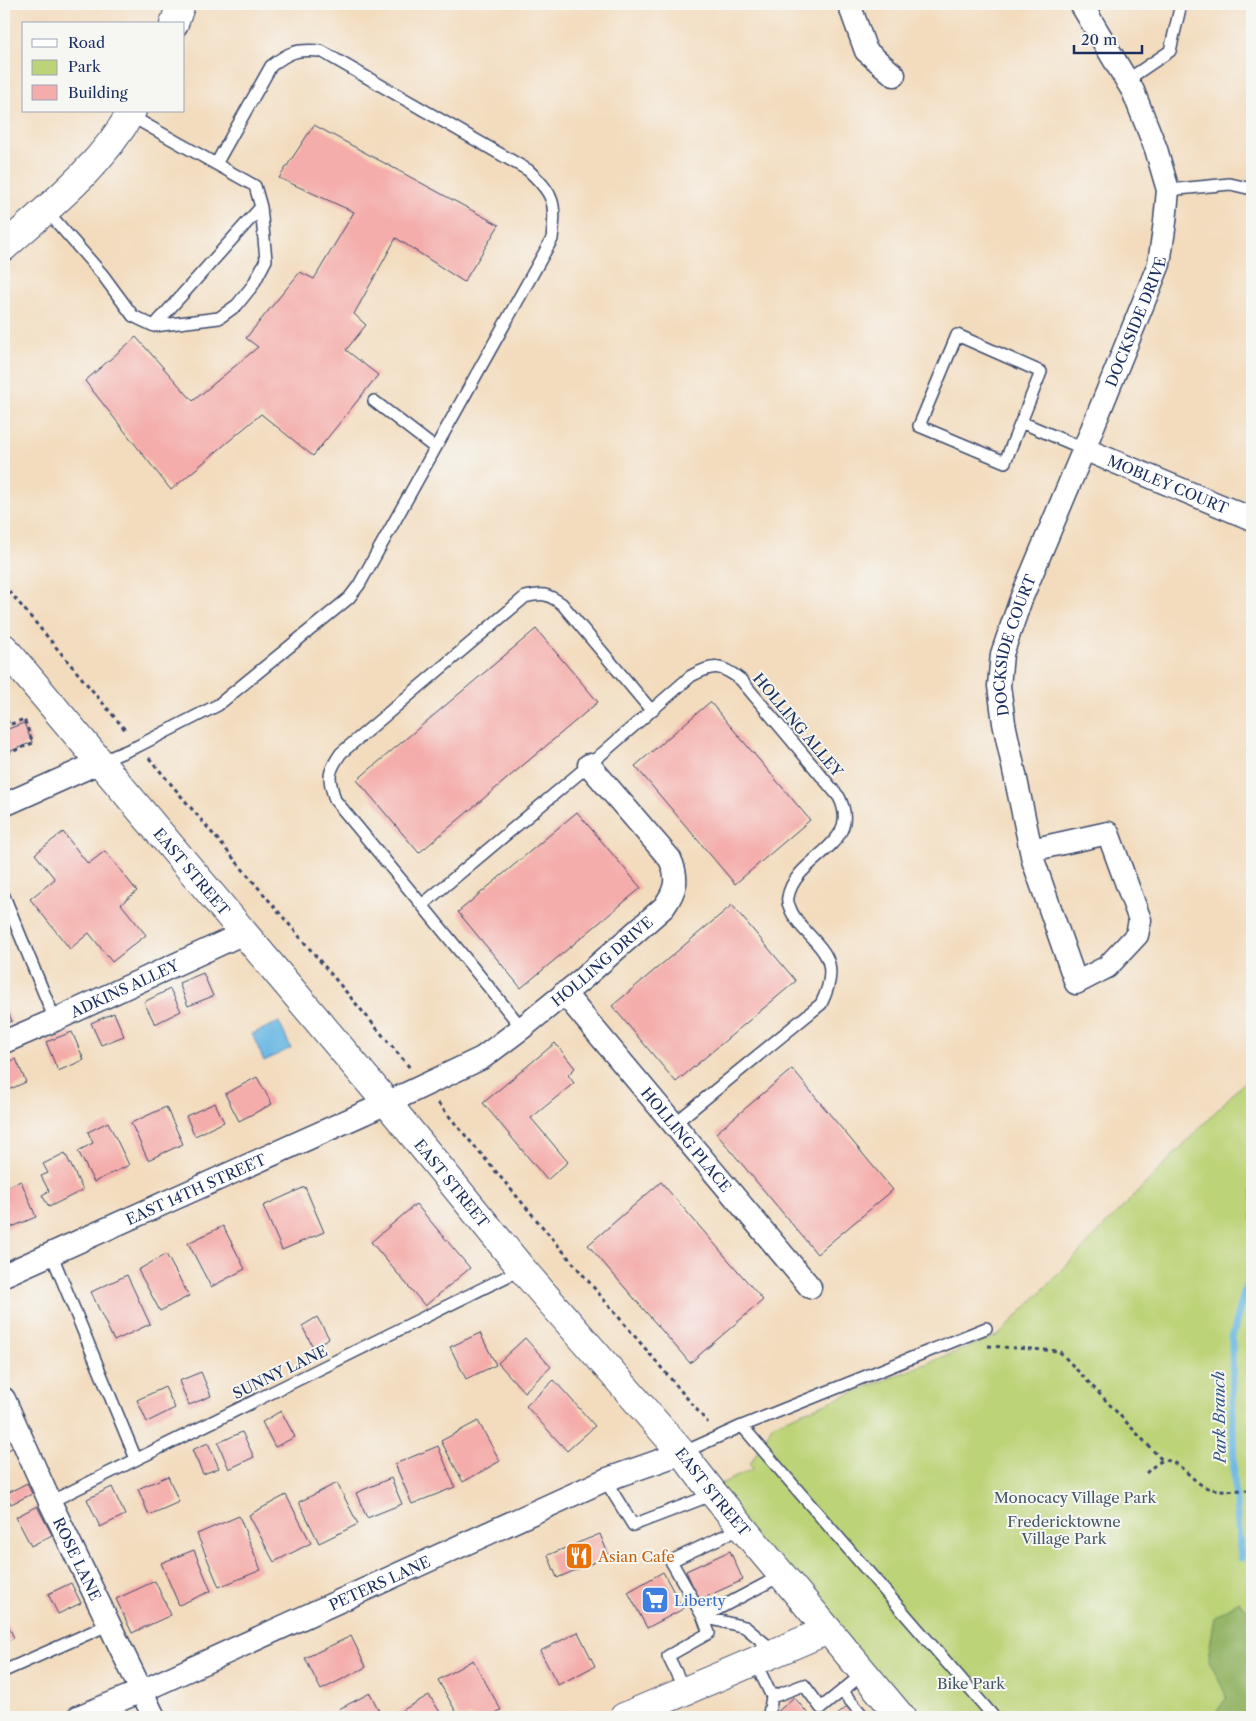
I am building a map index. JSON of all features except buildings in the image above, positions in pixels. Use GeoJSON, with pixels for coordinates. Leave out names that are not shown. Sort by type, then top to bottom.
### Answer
{"type":"FeatureCollection","features":[{"type":"Feature","properties":{"kind":"main road"},"geometry":{"type":"LineString","coordinates":[[175,22],[182,4]]}},
{"type":"Feature","properties":{"kind":"main road"},"geometry":{"type":"LineString","coordinates":[[4,247],[75,183],[103,153],[130,113]]}},
{"type":"Feature","properties":{"kind":"main road","name":"EAST STREET"},"geometry":{"type":"LineString","coordinates":[[4,648],[387,1103],[522,1269],[682,1453],[714,1494],[901,1717]]}},
{"type":"Feature","properties":{"kind":"main road"},"geometry":{"type":"LineString","coordinates":[[624,1717],[828,1630]]}},
{"type":"Feature","properties":{"kind":"street"},"geometry":{"type":"LineString","coordinates":[[850,4],[866,51],[894,75]]}},
{"type":"Feature","properties":{"kind":"street","name":"DOCKSIDE DRIVE"},"geometry":{"type":"LineString","coordinates":[[1081,4],[1133,91],[1156,149],[1168,190],[1159,264],[1084,449]]}},
{"type":"Feature","properties":{"kind":"street","name":"MOBLEY COURT"},"geometry":{"type":"LineString","coordinates":[[1084,449],[1252,519]]}},
{"type":"Feature","properties":{"kind":"street","name":"DOCKSIDE COURT"},"geometry":{"type":"LineString","coordinates":[[1031,850],[1108,833],[1140,920],[1137,935],[1108,967],[1076,983],[1033,860],[1004,723],[999,686],[1002,654],[1021,599],[1084,449]]}},
{"type":"Feature","properties":{"kind":"street"},"geometry":{"type":"LineString","coordinates":[[4,805],[100,762]]}},
{"type":"Feature","properties":{"kind":"street","name":"HOLLING DRIVE"},"geometry":{"type":"LineString","coordinates":[[387,1103],[482,1058],[564,994],[664,907],[672,896],[676,883],[670,859],[589,765]]}},
{"type":"Feature","properties":{"kind":"street","name":"ADKINS ALLEY"},"geometry":{"type":"LineString","coordinates":[[4,1042],[244,933]]}},
{"type":"Feature","properties":{"kind":"street","name":"HOLLING PLACE"},"geometry":{"type":"LineString","coordinates":[[564,994],[810,1286]]}},
{"type":"Feature","properties":{"kind":"street","name":"EAST 14TH STREET"},"geometry":{"type":"LineString","coordinates":[[4,1275],[387,1103]]}},
{"type":"Feature","properties":{"kind":"street","name":"ROSE LANE"},"geometry":{"type":"LineString","coordinates":[[4,1399],[50,1502],[154,1717]]}},
{"type":"Feature","properties":{"kind":"street","name":"PETERS LANE"},"geometry":{"type":"LineString","coordinates":[[78,1717],[142,1691],[605,1480],[682,1453]]}},
{"type":"Feature","properties":{"kind":"lane"},"geometry":{"type":"LineString","coordinates":[[1127,80],[1170,51],[1181,4]]}},
{"type":"Feature","properties":{"kind":"lane"},"geometry":{"type":"LineString","coordinates":[[100,762],[138,746],[218,705],[349,598],[359,585],[552,239],[555,213],[552,199],[542,183],[528,170],[321,51],[305,49],[285,55],[272,66],[216,164]]}},
{"type":"Feature","properties":{"kind":"lane"},"geometry":{"type":"LineString","coordinates":[[46,210],[102,274],[133,316],[154,326],[219,318],[236,305],[253,285],[266,260],[262,207],[256,186],[130,113]]}},
{"type":"Feature","properties":{"kind":"lane"},"geometry":{"type":"LineString","coordinates":[[1168,190],[1230,184],[1252,188]]}},
{"type":"Feature","properties":{"kind":"lane"},"geometry":{"type":"LineString","coordinates":[[154,326],[262,207]]}},
{"type":"Feature","properties":{"kind":"lane"},"geometry":{"type":"LineString","coordinates":[[957,335],[1041,372],[1021,422],[1005,462],[919,426],[957,335]]}},
{"type":"Feature","properties":{"kind":"lane"},"geometry":{"type":"LineString","coordinates":[[374,401],[435,448]]}},
{"type":"Feature","properties":{"kind":"lane"},"geometry":{"type":"LineString","coordinates":[[1021,422],[1084,449]]}},
{"type":"Feature","properties":{"kind":"lane"},"geometry":{"type":"LineString","coordinates":[[522,1028],[335,800],[330,783],[331,767],[341,753],[525,597],[539,593],[551,596],[562,604],[651,710]]}},
{"type":"Feature","properties":{"kind":"lane","name":"HOLLING ALLEY"},"geometry":{"type":"LineString","coordinates":[[422,905],[589,765],[690,676],[705,668],[718,668],[728,670],[741,680],[839,797],[844,806],[845,821],[840,834],[830,847],[800,872],[790,887],[787,900],[792,914],[827,957],[830,977],[827,992],[821,1004],[674,1124]]}},
{"type":"Feature","properties":{"kind":"lane"},"geometry":{"type":"LineString","coordinates":[[4,896],[55,1020]]}},
{"type":"Feature","properties":{"kind":"lane"},"geometry":{"type":"LineString","coordinates":[[51,1253],[136,1459]]}},
{"type":"Feature","properties":{"kind":"lane","name":"SUNNY LANE"},"geometry":{"type":"LineString","coordinates":[[50,1502],[522,1269]]}},
{"type":"Feature","properties":{"kind":"lane"},"geometry":{"type":"LineString","coordinates":[[682,1453],[742,1426],[986,1328]]}},
{"type":"Feature","properties":{"kind":"lane"},"geometry":{"type":"LineString","coordinates":[[742,1426],[994,1717]]}},
{"type":"Feature","properties":{"kind":"lane"},"geometry":{"type":"LineString","coordinates":[[605,1480],[633,1525],[714,1494]]}},
{"type":"Feature","properties":{"kind":"lane"},"geometry":{"type":"LineString","coordinates":[[684,1691],[668,1656],[709,1633],[703,1616],[671,1561],[743,1527]]}},
{"type":"Feature","properties":{"kind":"lane"},"geometry":{"type":"LineString","coordinates":[[703,1616],[782,1575]]}},
{"type":"Feature","properties":{"kind":"lane"},"geometry":{"type":"LineString","coordinates":[[703,1616],[745,1627],[765,1656],[772,1697],[768,1714],[770,1717]]}},
{"type":"Feature","properties":{"kind":"lane"},"geometry":{"type":"LineString","coordinates":[[4,1671],[110,1624]]}},
{"type":"Feature","properties":{"kind":"lane"},"geometry":{"type":"LineString","coordinates":[[772,1697],[804,1685],[821,1712],[864,1673]]}},
{"type":"Feature","properties":{"kind":"lane"},"geometry":{"type":"LineString","coordinates":[[842,1691],[864,1717]]}},
{"type":"Feature","properties":{"kind":"path"},"geometry":{"type":"LineString","coordinates":[[4,585],[416,1074]]}},
{"type":"Feature","properties":{"kind":"path"},"geometry":{"type":"LineString","coordinates":[[4,712],[8,725],[24,720],[34,743],[4,755]]}},
{"type":"Feature","properties":{"kind":"path"},"geometry":{"type":"LineString","coordinates":[[437,1101],[718,1436]]}},
{"type":"Feature","properties":{"kind":"path"},"geometry":{"type":"LineString","coordinates":[[985,1346],[1059,1351],[1163,1461]]}},
{"type":"Feature","properties":{"kind":"path"},"geometry":{"type":"LineString","coordinates":[[1146,1473],[1163,1461],[1168,1461],[1177,1464],[1204,1487],[1211,1489],[1252,1490]]}},
{"type":"Feature","properties":{"kind":"green space","name":"Fredericktowne Village Park"},"geometry":{"type":"Polygon","coordinates":[[[1252,1074],[1252,1717],[908,1717],[710,1489],[753,1469],[750,1464],[773,1424],[999,1335],[1252,1074]]]}},
{"type":"Feature","properties":{"kind":"green space"},"geometry":{"type":"Polygon","coordinates":[[[1238,1601],[1252,1613],[1252,1717],[1213,1717],[1227,1697],[1208,1658],[1215,1617],[1238,1601]]]}},
{"type":"Feature","properties":{"kind":"water"},"geometry":{"type":"Polygon","coordinates":[[[279,1022],[291,1048],[264,1061],[252,1034],[279,1022]]]}},
{"type":"Feature","properties":{"kind":"waterway","name":"Park Branch"},"geometry":{"type":"LineString","coordinates":[[1241,1558],[1234,1479],[1232,1338],[1246,1286],[1252,1279]]}},
{"type":"Feature","properties":{"kind":"place","name":"Asian Cafe"},"geometry":{"type":"Point","coordinates":[579,1556]}},
{"type":"Feature","properties":{"kind":"place","name":"Liberty"},"geometry":{"type":"Point","coordinates":[655,1600]}},
{"type":"Feature","properties":{"kind":"park label","name":"Monocacy Village Park"},"geometry":{"type":"Point","coordinates":[1075,1497]}},
{"type":"Feature","properties":{"kind":"park label","name":"Bike Park"},"geometry":{"type":"Point","coordinates":[971,1683]}}]}
